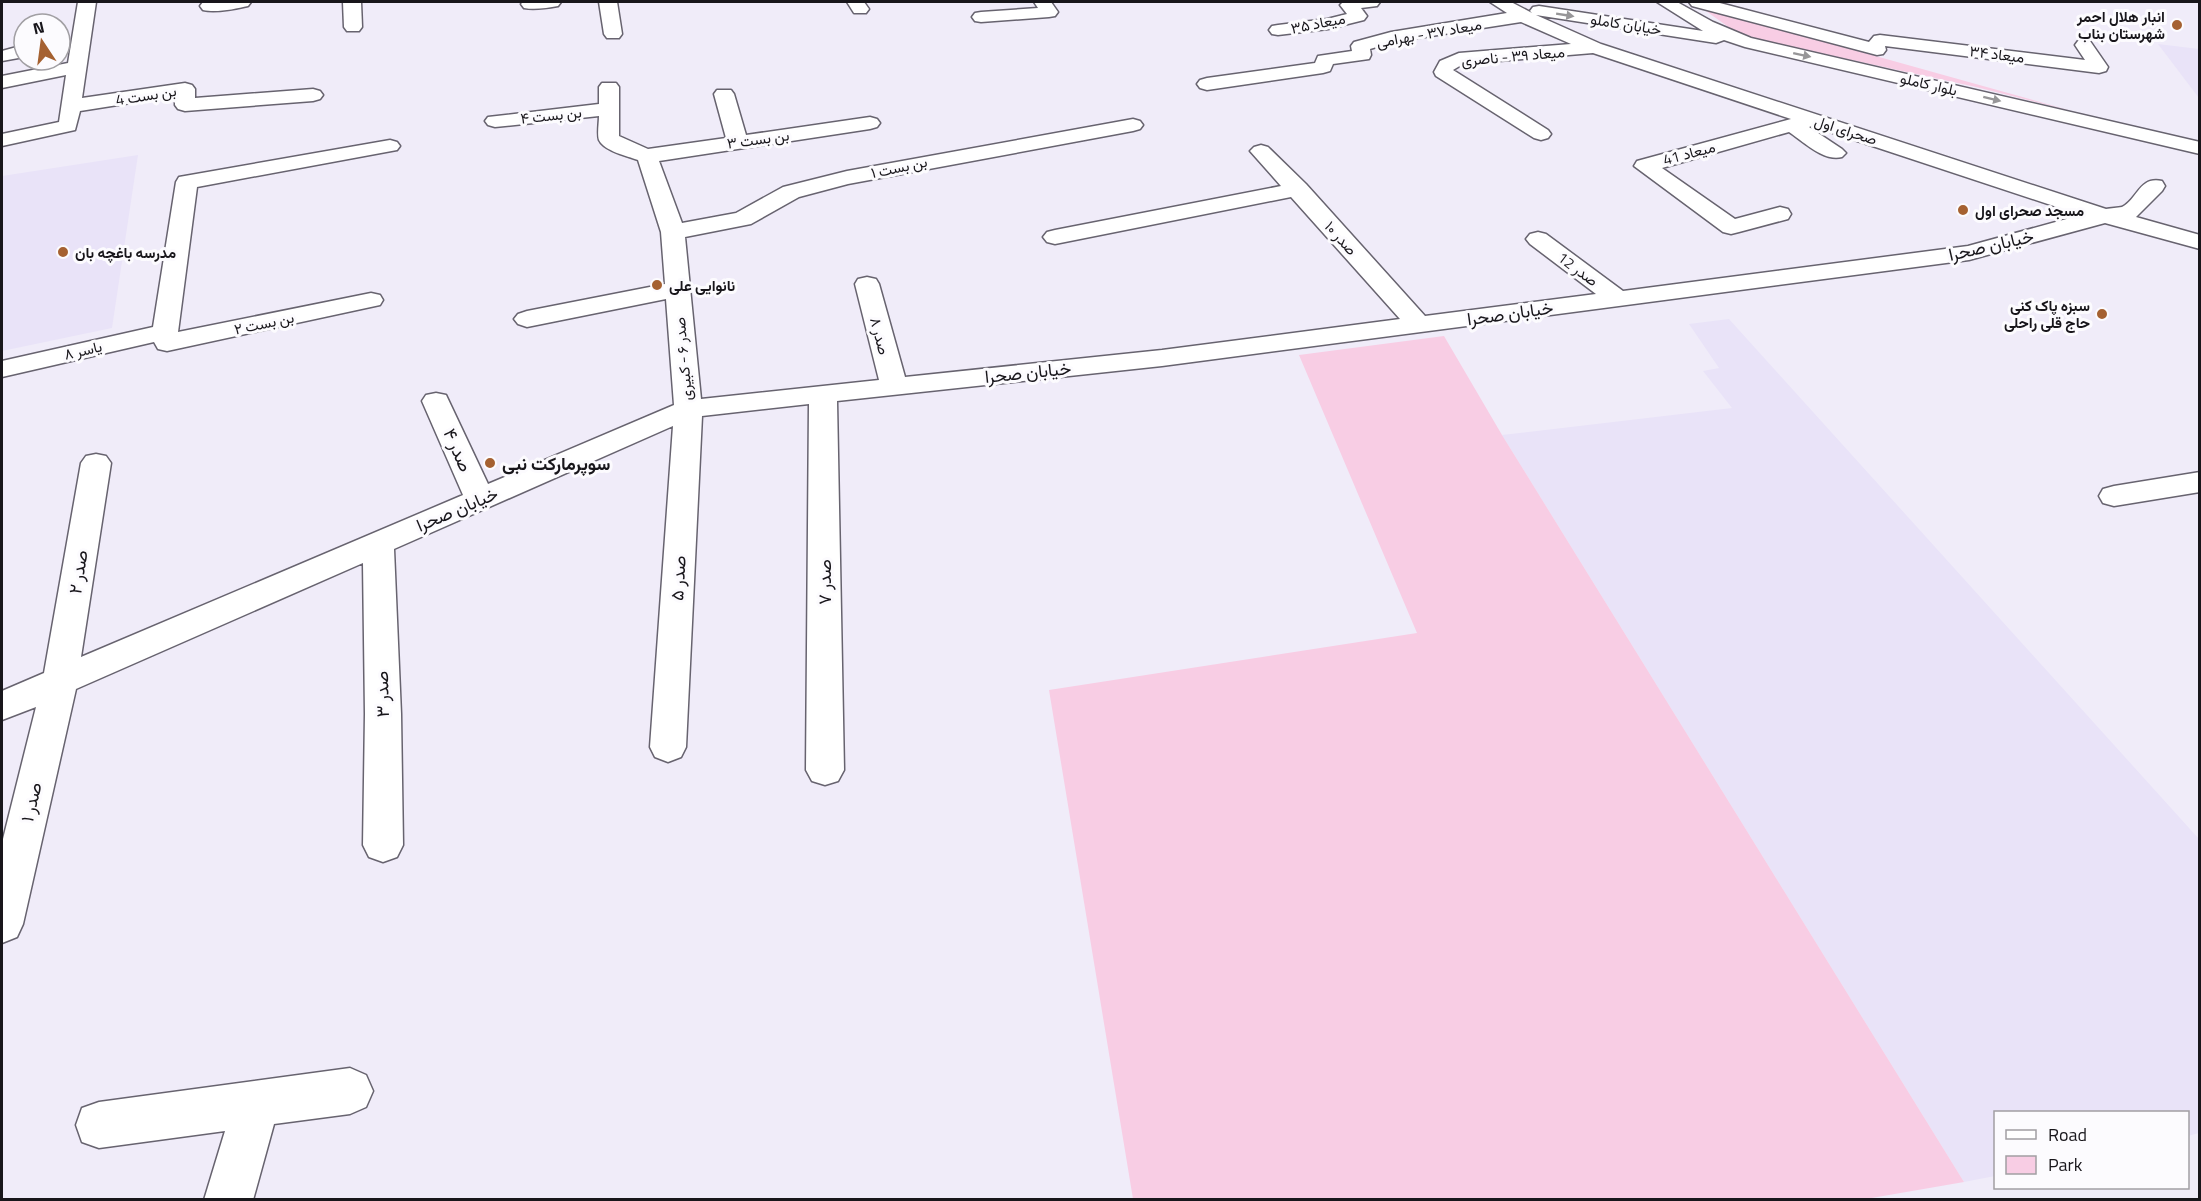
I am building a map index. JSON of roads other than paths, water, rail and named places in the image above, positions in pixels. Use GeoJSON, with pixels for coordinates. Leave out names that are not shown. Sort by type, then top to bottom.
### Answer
{"type":"FeatureCollection","features":[{"type":"Feature","properties":{"kind":"street"},"geometry":{"type":"LineString","coordinates":[[2,140],[68,126],[87,2]]}},
{"type":"Feature","properties":{"kind":"street"},"geometry":{"type":"LineString","coordinates":[[209,6],[242,2]]}},
{"type":"Feature","properties":{"kind":"street"},"geometry":{"type":"LineString","coordinates":[[352,2],[353,27]]}},
{"type":"Feature","properties":{"kind":"street"},"geometry":{"type":"LineString","coordinates":[[530,4],[552,2]]}},
{"type":"Feature","properties":{"kind":"street"},"geometry":{"type":"LineString","coordinates":[[608,2],[613,34]]}},
{"type":"Feature","properties":{"kind":"street"},"geometry":{"type":"LineString","coordinates":[[981,17],[1049,12],[1043,2]]}},
{"type":"Feature","properties":{"kind":"street","name":"میعاد ۳۵"},"geometry":{"type":"LineString","coordinates":[[1278,30],[1328,24],[1358,16],[1349,5],[1371,2]]}},
{"type":"Feature","properties":{"kind":"street","name":"بلوار کاملو"},"geometry":{"type":"LineString","coordinates":[[1666,2],[1707,26],[1745,42],[1929,83],[2141,136],[2199,148]]}},
{"type":"Feature","properties":{"kind":"street","name":"بلوار کاملو"},"geometry":{"type":"LineString","coordinates":[[1698,2],[1873,49],[2138,125],[2199,138]]}},
{"type":"Feature","properties":{"kind":"street","name":"خیابان کاملو"},"geometry":{"type":"LineString","coordinates":[[1510,8],[1745,42]]}},
{"type":"Feature","properties":{"kind":"street","name":"صحرای اول"},"geometry":{"type":"LineString","coordinates":[[1510,8],[1594,48],[2105,216],[2199,242]]}},
{"type":"Feature","properties":{"kind":"street","name":"میعاد ۳۷ - بهرامی"},"geometry":{"type":"LineString","coordinates":[[1207,84],[1323,68],[1324,60],[1362,55],[1360,46],[1510,8]]}},
{"type":"Feature","properties":{"kind":"street"},"geometry":{"type":"LineString","coordinates":[[72,42],[81,40]]}},
{"type":"Feature","properties":{"kind":"street","name":"میعاد ۳۴"},"geometry":{"type":"LineString","coordinates":[[1873,49],[1880,40],[2099,67],[2085,45]]}},
{"type":"Feature","properties":{"kind":"street","name":"میعاد ۳۹ - ناصری"},"geometry":{"type":"LineString","coordinates":[[1540,134],[1443,72],[1447,65],[1459,59],[1594,48]]}},
{"type":"Feature","properties":{"kind":"street"},"geometry":{"type":"LineString","coordinates":[[2,82],[77,67]]}},
{"type":"Feature","properties":{"kind":"street","name":"بن بست 4"},"geometry":{"type":"LineString","coordinates":[[71,106],[185,89],[185,105],[313,94]]}},
{"type":"Feature","properties":{"kind":"street"},"geometry":{"type":"LineString","coordinates":[[724,94],[738,142]]}},
{"type":"Feature","properties":{"kind":"street","name":"بن بست ۴"},"geometry":{"type":"LineString","coordinates":[[495,121],[608,98],[609,139],[626,149],[647,156]]}},
{"type":"Feature","properties":{"kind":"street","name":"بلوار کاملو"},"geometry":{"type":"LineString","coordinates":[[2097,113],[2156,120],[2199,129]]}},
{"type":"Feature","properties":{"kind":"street","name":"میعاد 41"},"geometry":{"type":"LineString","coordinates":[[1780,214],[1731,227],[1645,166],[1814,119]]}},
{"type":"Feature","properties":{"kind":"street"},"geometry":{"type":"LineString","coordinates":[[1847,130],[1867,120]]}},
{"type":"Feature","properties":{"kind":"street","name":"بن بست ۳"},"geometry":{"type":"LineString","coordinates":[[647,156],[738,142],[811,122],[870,123]]}},
{"type":"Feature","properties":{"kind":"street","name":"بن بست ۱"},"geometry":{"type":"LineString","coordinates":[[673,232],[743,219],[791,192],[847,178],[929,160],[1133,125]]}},
{"type":"Feature","properties":{"kind":"street"},"geometry":{"type":"LineString","coordinates":[[1792,125],[1835,153]]}},
{"type":"Feature","properties":{"kind":"street"},"geometry":{"type":"LineString","coordinates":[[165,332],[187,182],[390,146]]}},
{"type":"Feature","properties":{"kind":"street","name":"صدر ۱۰"},"geometry":{"type":"LineString","coordinates":[[1261,151],[1298,189],[1420,326]]}},
{"type":"Feature","properties":{"kind":"street","name":"صدر ۶ - کبیری"},"geometry":{"type":"LineString","coordinates":[[647,156],[673,232],[688,409]]}},
{"type":"Feature","properties":{"kind":"street","name":"خیابان صحرا"},"geometry":{"type":"LineString","coordinates":[[2,706],[688,409],[1162,358],[1969,253],[2105,216],[2130,212],[2154,186]]}},
{"type":"Feature","properties":{"kind":"street"},"geometry":{"type":"LineString","coordinates":[[1055,237],[1298,189]]}},
{"type":"Feature","properties":{"kind":"street","name":"صدر 12"},"geometry":{"type":"LineString","coordinates":[[1538,239],[1618,299]]}},
{"type":"Feature","properties":{"kind":"street","name":"صدر ۸"},"geometry":{"type":"LineString","coordinates":[[867,284],[894,387]]}},
{"type":"Feature","properties":{"kind":"street"},"geometry":{"type":"LineString","coordinates":[[527,319],[677,289]]}},
{"type":"Feature","properties":{"kind":"street","name":"بن بست ۲"},"geometry":{"type":"LineString","coordinates":[[165,332],[167,342],[371,300]]}},
{"type":"Feature","properties":{"kind":"street","name":"یاسر ۸"},"geometry":{"type":"LineString","coordinates":[[2,369],[165,332]]}},
{"type":"Feature","properties":{"kind":"street","name":"صدر ۷"},"geometry":{"type":"LineString","coordinates":[[823,395],[825,770]]}},
{"type":"Feature","properties":{"kind":"street","name":"صدر ۴"},"geometry":{"type":"LineString","coordinates":[[436,401],[480,499]]}},
{"type":"Feature","properties":{"kind":"street","name":"صدر ۵"},"geometry":{"type":"LineString","coordinates":[[668,747],[688,409]]}},
{"type":"Feature","properties":{"kind":"street","name":"صدر ۲"},"geometry":{"type":"LineString","coordinates":[[60,680],[96,463]]}},
{"type":"Feature","properties":{"kind":"street"},"geometry":{"type":"LineString","coordinates":[[2114,496],[2199,482]]}},
{"type":"Feature","properties":{"kind":"street","name":"صدر ۳"},"geometry":{"type":"LineString","coordinates":[[378,543],[383,714],[383,846]]}},
{"type":"Feature","properties":{"kind":"street","name":"صدر ۱"},"geometry":{"type":"LineString","coordinates":[[2,924],[60,680]]}},
{"type":"Feature","properties":{"kind":"street"},"geometry":{"type":"LineString","coordinates":[[99,1125],[350,1091]]}},
{"type":"Feature","properties":{"kind":"street"},"geometry":{"type":"LineString","coordinates":[[228,1200],[257,1104]]}},
{"type":"Feature","properties":{"kind":"place","name":"انبار هلال احمر شهرستان بناب"},"geometry":{"type":"Point","coordinates":[2177,25]}},
{"type":"Feature","properties":{"kind":"place","name":"مسجد صحرای اول"},"geometry":{"type":"Point","coordinates":[1963,210]}},
{"type":"Feature","properties":{"kind":"place","name":"مدرسه باغچه بان"},"geometry":{"type":"Point","coordinates":[63,252]}},
{"type":"Feature","properties":{"kind":"place","name":"نانوایی علی"},"geometry":{"type":"Point","coordinates":[657,285]}},
{"type":"Feature","properties":{"kind":"place","name":"سبزه پاک کنی حاج قلی راحلی"},"geometry":{"type":"Point","coordinates":[2102,314]}},
{"type":"Feature","properties":{"kind":"place","name":"سوپرمارکت نبی"},"geometry":{"type":"Point","coordinates":[490,463]}}]}
